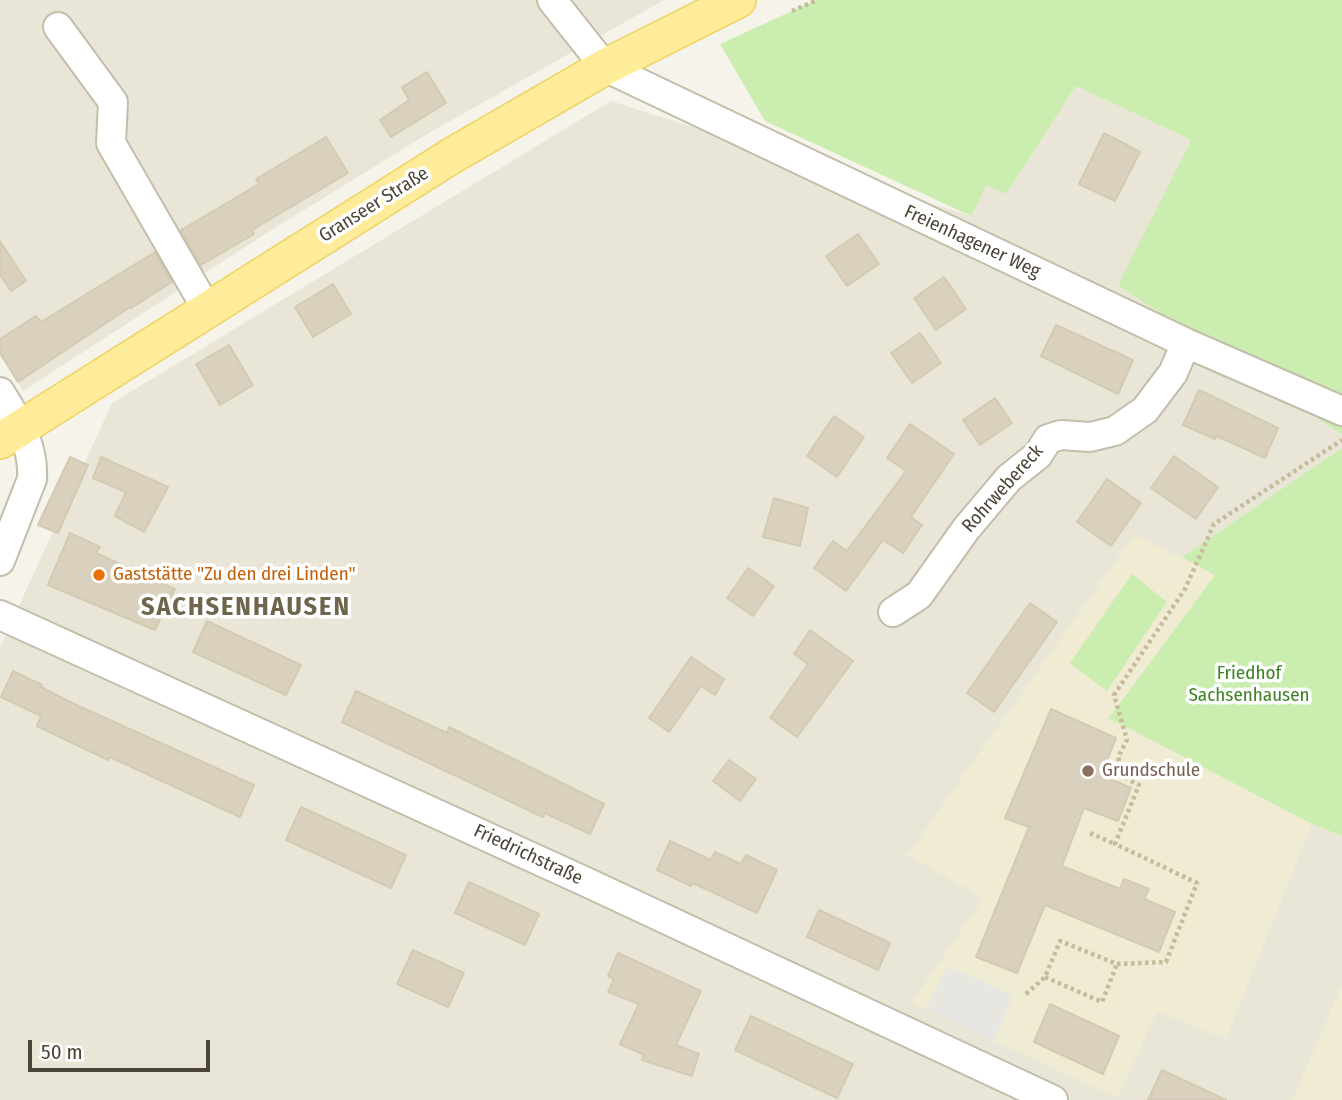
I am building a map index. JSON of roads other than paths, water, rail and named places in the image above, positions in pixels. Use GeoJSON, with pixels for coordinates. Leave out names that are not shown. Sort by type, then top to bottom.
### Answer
{"type":"FeatureCollection","features":[{"type":"Feature","properties":{"kind":"main road","name":"Granseer Straße"},"geometry":{"type":"LineString","coordinates":[[11,434],[453,155],[606,67],[738,0]]}},
{"type":"Feature","properties":{"kind":"street"},"geometry":{"type":"LineString","coordinates":[[552,0],[606,67]]}},
{"type":"Feature","properties":{"kind":"street"},"geometry":{"type":"LineString","coordinates":[[58,27],[113,102],[111,143],[208,311]]}},
{"type":"Feature","properties":{"kind":"street","name":"Freienhagener Weg"},"geometry":{"type":"LineString","coordinates":[[606,67],[1186,343],[1342,411]]}},
{"type":"Feature","properties":{"kind":"street","name":"Rohrwebereck"},"geometry":{"type":"LineString","coordinates":[[893,612],[919,595],[965,529],[1009,478],[1038,454],[1048,439],[1061,435],[1090,437],[1115,431],[1145,410],[1173,373],[1186,343]]}},
{"type":"Feature","properties":{"kind":"street"},"geometry":{"type":"LineString","coordinates":[[0,392],[11,434],[32,456],[32,479],[0,561]]}},
{"type":"Feature","properties":{"kind":"street","name":"Friedrichstraße"},"geometry":{"type":"LineString","coordinates":[[0,615],[561,870],[1053,1100]]}},
{"type":"Feature","properties":{"kind":"place","name":"Gaststätte \"Zu den drei Linden\""},"geometry":{"type":"Point","coordinates":[99,575]}},
{"type":"Feature","properties":{"kind":"place","name":"Grundschule"},"geometry":{"type":"Point","coordinates":[1088,771]}},
{"type":"Feature","properties":{"kind":"district","name":"SACHSENHAUSEN"},"geometry":{"type":"Point","coordinates":[246,608]}},
{"type":"Feature","properties":{"kind":"park label","name":"Friedhof Sachsenhausen"},"geometry":{"type":"Point","coordinates":[1249,685]}}]}
